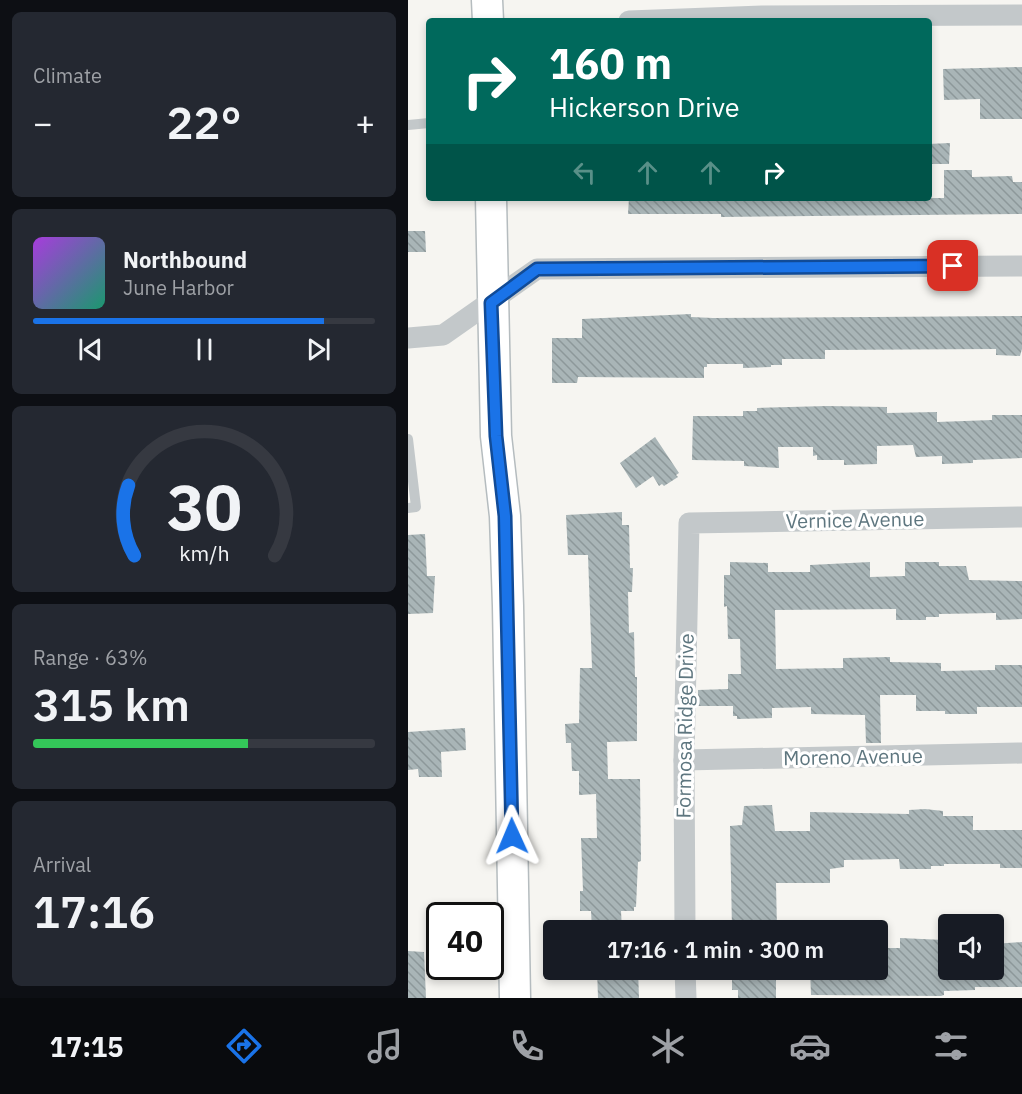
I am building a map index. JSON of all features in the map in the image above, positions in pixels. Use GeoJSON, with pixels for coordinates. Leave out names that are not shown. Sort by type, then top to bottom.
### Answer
{"type":"FeatureCollection","features":[{"type":"Feature","properties":{"kind":"street"},"geometry":{"type":"LineString","coordinates":[[488,0],[488,18]]}},
{"type":"Feature","properties":{"kind":"street"},"geometry":{"type":"LineString","coordinates":[[660,18],[762,8],[1022,15]]}},
{"type":"Feature","properties":{"kind":"street"},"geometry":{"type":"LineString","coordinates":[[491,201],[491,303],[496,436],[505,516],[508,595],[515,998]]}},
{"type":"Feature","properties":{"kind":"street"},"geometry":{"type":"LineString","coordinates":[[408,338],[443,335],[537,269],[1022,266]]}},
{"type":"Feature","properties":{"kind":"street","name":"Vernice Avenue"},"geometry":{"type":"LineString","coordinates":[[689,523],[1022,517]]}},
{"type":"Feature","properties":{"kind":"street","name":"Formosa Ridge Drive"},"geometry":{"type":"LineString","coordinates":[[685,920],[684,760],[689,523]]}},
{"type":"Feature","properties":{"kind":"street","name":"Moreno Avenue"},"geometry":{"type":"LineString","coordinates":[[684,760],[1022,753]]}},
{"type":"Feature","properties":{"kind":"street"},"geometry":{"type":"LineString","coordinates":[[685,980],[686,998]]}},
{"type":"Feature","properties":{"kind":"lane"},"geometry":{"type":"LineString","coordinates":[[408,125],[426,123]]}},
{"type":"Feature","properties":{"kind":"lane"},"geometry":{"type":"LineString","coordinates":[[408,439],[416,507],[408,508]]}},
{"type":"Feature","properties":{"kind":"building"},"geometry":{"type":"Polygon","coordinates":[[[1022,67],[1022,119],[980,119],[980,99],[944,100],[943,69],[1022,67]]]}},
{"type":"Feature","properties":{"kind":"building"},"geometry":{"type":"Polygon","coordinates":[[[950,143],[949,164],[932,164],[932,144],[950,143]]]}},
{"type":"Feature","properties":{"kind":"building"},"geometry":{"type":"Polygon","coordinates":[[[944,170],[972,170],[972,177],[1012,176],[1013,182],[1022,182],[1022,214],[721,217],[721,214],[628,214],[629,201],[932,201],[932,198],[944,198],[944,170]]]}},
{"type":"Feature","properties":{"kind":"building"},"geometry":{"type":"Polygon","coordinates":[[[408,231],[425,231],[426,252],[408,252],[408,231]]]}},
{"type":"Feature","properties":{"kind":"building"},"geometry":{"type":"Polygon","coordinates":[[[691,314],[691,317],[713,318],[1022,316],[1022,349],[1020,356],[996,355],[996,349],[825,350],[825,359],[782,359],[782,365],[771,365],[771,367],[743,368],[743,364],[707,364],[707,367],[704,367],[704,378],[578,377],[577,383],[552,383],[552,338],[582,338],[582,319],[691,314]]]}},
{"type":"Feature","properties":{"kind":"building"},"geometry":{"type":"Polygon","coordinates":[[[887,407],[887,413],[937,412],[937,422],[992,420],[992,415],[1022,415],[1022,458],[942,464],[942,456],[916,457],[913,445],[877,446],[877,464],[844,465],[844,460],[817,460],[817,455],[813,456],[813,447],[778,447],[779,468],[744,466],[744,461],[692,460],[693,416],[743,416],[743,411],[757,411],[757,408],[887,407]]]}},
{"type":"Feature","properties":{"kind":"building"},"geometry":{"type":"Polygon","coordinates":[[[655,437],[679,473],[676,475],[678,477],[664,486],[662,484],[659,486],[653,476],[636,488],[620,463],[655,437]]]}},
{"type":"Feature","properties":{"kind":"building"},"geometry":{"type":"Polygon","coordinates":[[[622,512],[622,525],[629,525],[630,568],[633,568],[632,592],[628,592],[629,633],[634,632],[637,741],[607,742],[608,779],[640,779],[641,861],[638,862],[636,907],[634,911],[621,911],[621,920],[591,920],[591,911],[580,911],[580,891],[583,891],[581,838],[597,838],[596,794],[579,795],[579,771],[572,771],[571,743],[566,743],[565,724],[579,723],[580,668],[592,668],[588,555],[568,555],[566,515],[622,512]]]}},
{"type":"Feature","properties":{"kind":"building"},"geometry":{"type":"Polygon","coordinates":[[[425,534],[427,576],[435,576],[433,613],[408,614],[408,535],[425,534]]]}},
{"type":"Feature","properties":{"kind":"building"},"geometry":{"type":"Polygon","coordinates":[[[730,562],[768,563],[768,572],[810,572],[810,565],[870,562],[870,577],[905,576],[905,562],[939,562],[939,566],[966,566],[969,580],[1022,581],[1022,619],[996,620],[996,613],[939,614],[939,617],[926,617],[926,620],[896,620],[896,609],[775,610],[776,669],[843,668],[843,658],[890,657],[890,662],[941,663],[941,671],[995,670],[995,665],[1022,665],[1022,707],[977,707],[977,714],[945,714],[945,711],[916,711],[916,695],[880,695],[881,743],[866,743],[865,715],[811,714],[811,707],[772,708],[772,718],[737,719],[737,716],[733,716],[733,706],[698,706],[698,690],[728,689],[728,674],[741,674],[740,639],[728,639],[727,606],[724,607],[724,575],[730,575],[730,562]]]}},
{"type":"Feature","properties":{"kind":"building"},"geometry":{"type":"Polygon","coordinates":[[[465,728],[466,750],[441,752],[442,777],[419,777],[418,769],[408,770],[408,732],[465,728]]]}},
{"type":"Feature","properties":{"kind":"building"},"geometry":{"type":"Polygon","coordinates":[[[772,805],[775,831],[810,831],[810,812],[909,814],[909,810],[925,809],[943,811],[943,816],[973,816],[973,830],[1022,830],[1022,868],[1000,868],[1000,864],[944,864],[944,866],[931,866],[931,869],[900,869],[899,859],[844,860],[844,867],[830,869],[830,883],[776,883],[777,920],[732,920],[730,826],[742,825],[744,806],[772,805]]]}},
{"type":"Feature","properties":{"kind":"building"},"geometry":{"type":"Polygon","coordinates":[[[900,938],[938,940],[938,980],[1004,980],[1004,943],[1022,942],[1022,987],[975,987],[975,990],[944,991],[944,995],[941,996],[811,995],[810,980],[888,980],[888,948],[900,948],[900,938]]]}},
{"type":"Feature","properties":{"kind":"building"},"geometry":{"type":"Polygon","coordinates":[[[408,951],[424,952],[426,998],[408,998],[408,951]]]}},
{"type":"Feature","properties":{"kind":"building"},"geometry":{"type":"Polygon","coordinates":[[[597,980],[638,980],[639,998],[598,998],[597,980]]]}},
{"type":"Feature","properties":{"kind":"building"},"geometry":{"type":"Polygon","coordinates":[[[732,980],[776,980],[776,998],[738,998],[738,990],[732,990],[732,980]]]}},
{"type":"Feature","properties":{"kind":"route"},"geometry":{"type":"LineString","coordinates":[[512,836],[505,516],[496,436],[491,303],[537,269],[953,266]]}}]}
